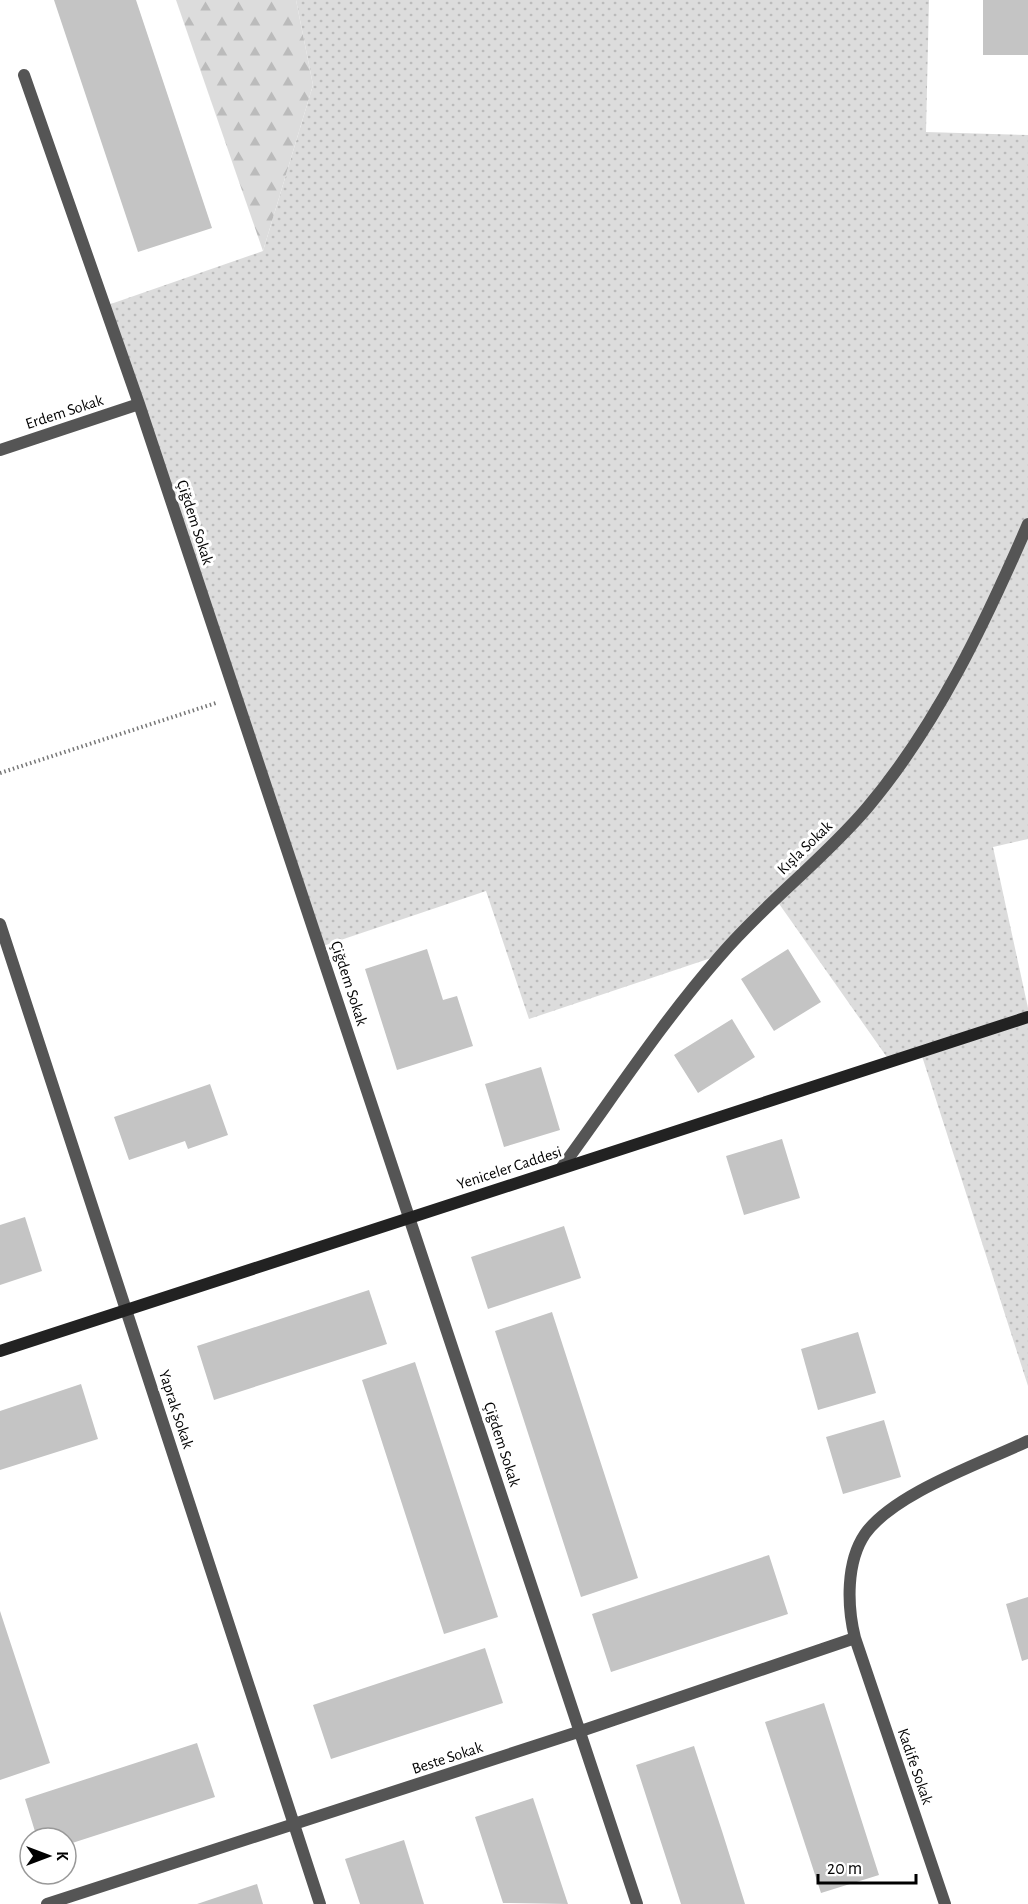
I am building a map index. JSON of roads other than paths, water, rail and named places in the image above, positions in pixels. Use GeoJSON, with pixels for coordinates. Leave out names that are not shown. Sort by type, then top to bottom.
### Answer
{"type":"FeatureCollection","features":[{"type":"Feature","properties":{"kind":"street","name":"Çiğdem Sokak"},"geometry":{"type":"LineString","coordinates":[[24,75],[139,404],[237,696],[637,1904]]}},
{"type":"Feature","properties":{"kind":"street","name":"Erdem Sokak"},"geometry":{"type":"LineString","coordinates":[[0,450],[139,404]]}},
{"type":"Feature","properties":{"kind":"street","name":"Kışla Sokak"},"geometry":{"type":"LineString","coordinates":[[562,1167],[670,1016],[720,955],[867,807],[898,765],[941,701],[975,640],[1028,524]]}},
{"type":"Feature","properties":{"kind":"street","name":"Yaprak Sokak"},"geometry":{"type":"LineString","coordinates":[[0,924],[128,1310],[320,1904]]}},
{"type":"Feature","properties":{"kind":"street","name":"Yeniceler Caddesi"},"geometry":{"type":"LineString","coordinates":[[0,1351],[1028,1017]]}},
{"type":"Feature","properties":{"kind":"street","name":"Kadife Sokak"},"geometry":{"type":"LineString","coordinates":[[945,1904],[855,1638],[850,1602],[851,1578],[858,1547],[875,1522],[916,1494],[1028,1441]]}},
{"type":"Feature","properties":{"kind":"street","name":"Beste Sokak"},"geometry":{"type":"LineString","coordinates":[[47,1904],[581,1731],[855,1638]]}}]}
